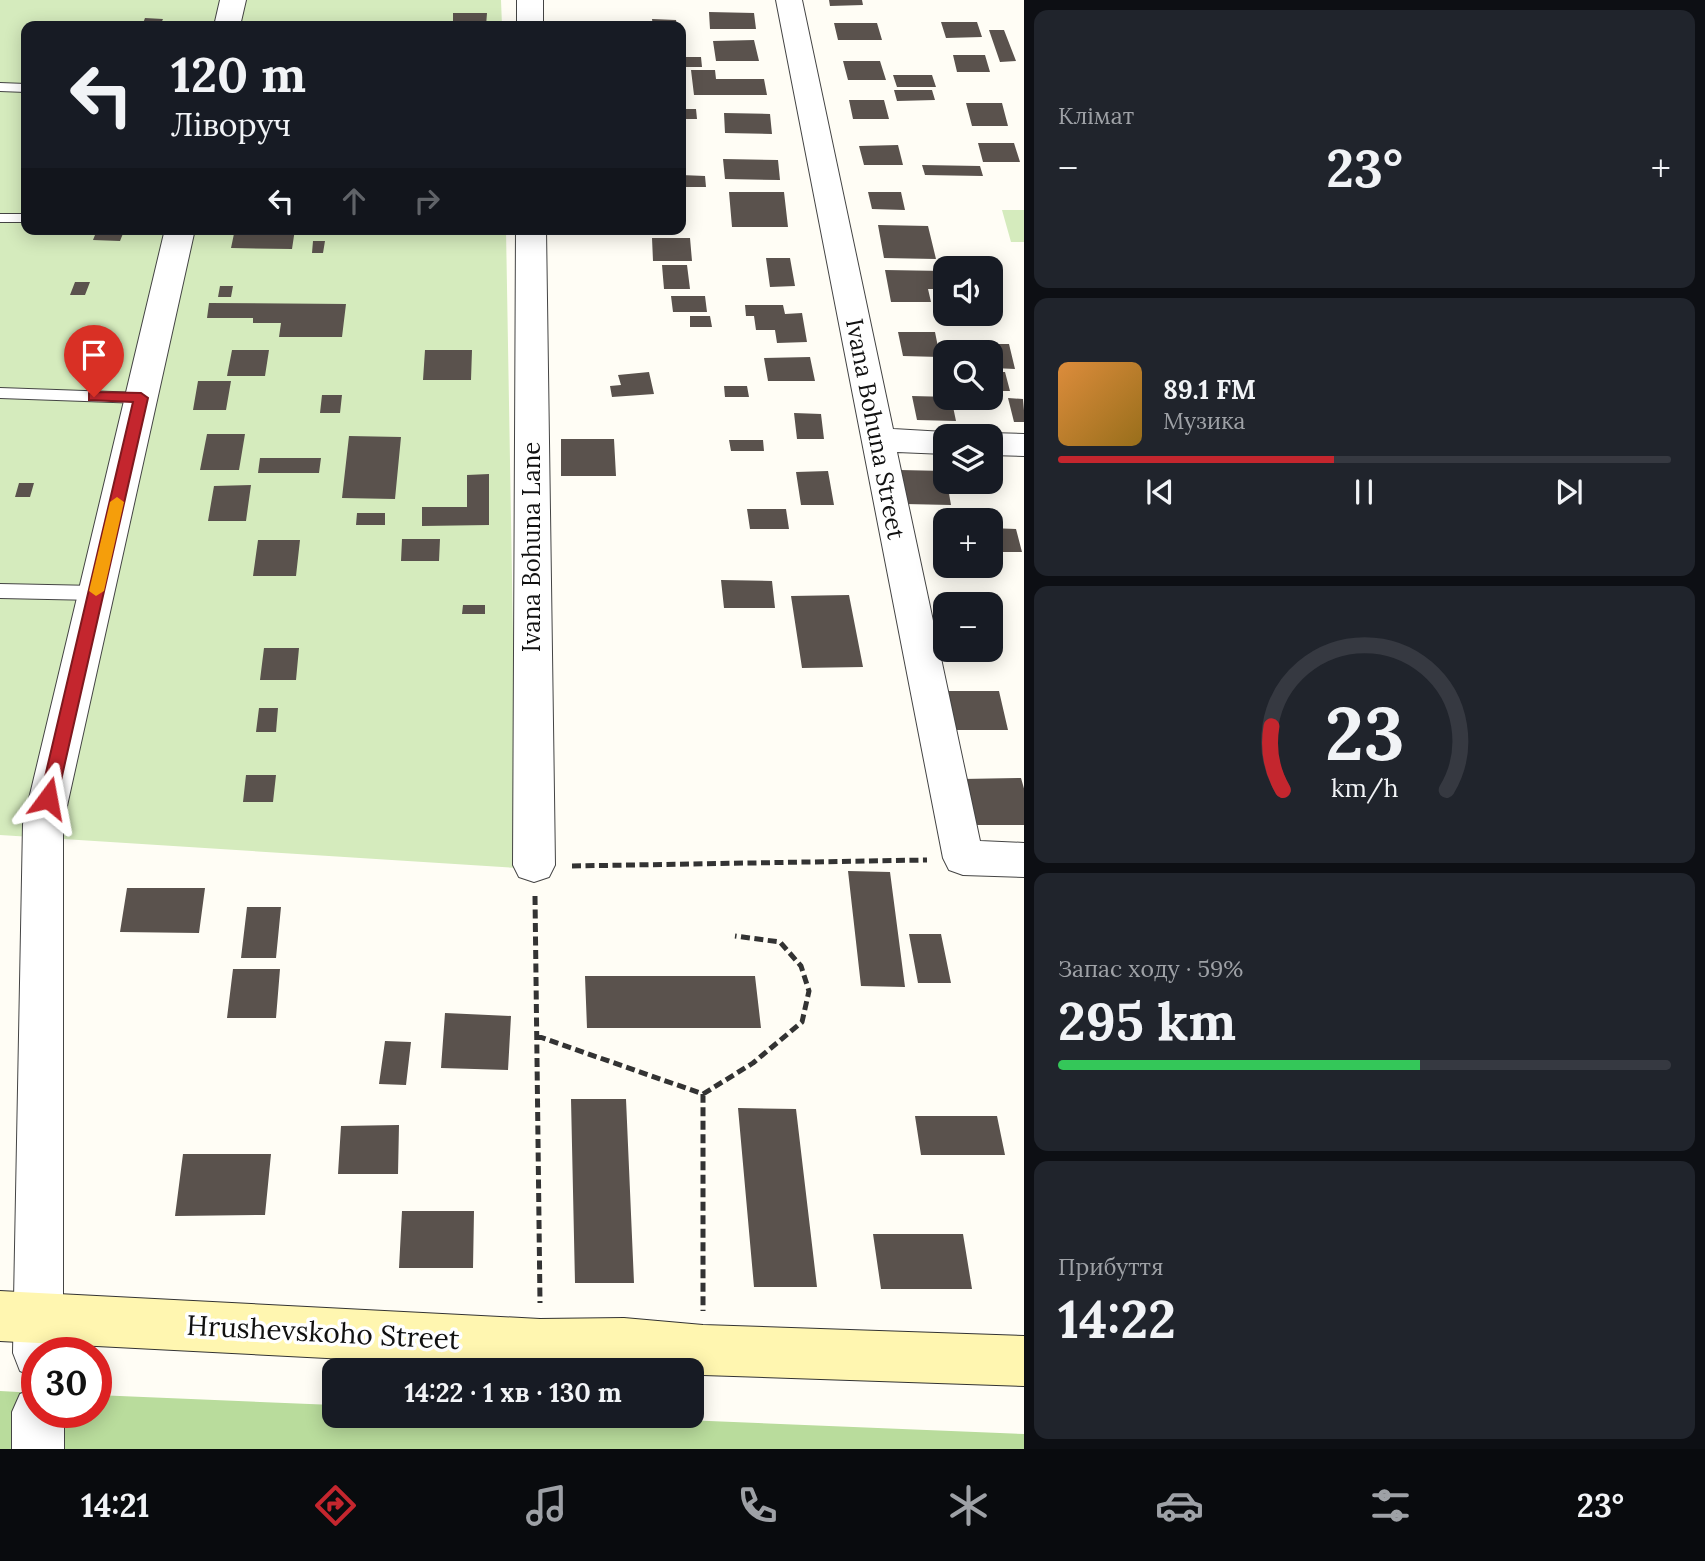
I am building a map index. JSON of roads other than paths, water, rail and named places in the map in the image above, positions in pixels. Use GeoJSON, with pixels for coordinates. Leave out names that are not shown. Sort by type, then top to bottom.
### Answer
{"type":"FeatureCollection","features":[{"type":"Feature","properties":{"kind":"street"},"geometry":{"type":"LineString","coordinates":[[228,21],[233,0]]}},
{"type":"Feature","properties":{"kind":"street"},"geometry":{"type":"LineString","coordinates":[[530,0],[530,21]]}},
{"type":"Feature","properties":{"kind":"street","name":"Ivana Bohuna Street"},"geometry":{"type":"LineString","coordinates":[[789,0],[963,858],[1024,860]]}},
{"type":"Feature","properties":{"kind":"street"},"geometry":{"type":"LineString","coordinates":[[26,1329],[43,824],[179,235]]}},
{"type":"Feature","properties":{"kind":"street","name":"Ivana Bohuna Lane"},"geometry":{"type":"LineString","coordinates":[[531,235],[534,865]]}},
{"type":"Feature","properties":{"kind":"street"},"geometry":{"type":"LineString","coordinates":[[877,440],[933,442]]}},
{"type":"Feature","properties":{"kind":"street"},"geometry":{"type":"LineString","coordinates":[[1003,444],[1024,445]]}},
{"type":"Feature","properties":{"kind":"street","name":"Hrushevskoho Street"},"geometry":{"type":"LineString","coordinates":[[26,1329],[624,1343],[703,1350],[1024,1361]]}},
{"type":"Feature","properties":{"kind":"street"},"geometry":{"type":"LineString","coordinates":[[38,1428],[38,1449]]}},
{"type":"Feature","properties":{"kind":"lane"},"geometry":{"type":"LineString","coordinates":[[0,87],[21,88]]}},
{"type":"Feature","properties":{"kind":"lane"},"geometry":{"type":"LineString","coordinates":[[0,218],[21,218]]}},
{"type":"Feature","properties":{"kind":"lane"},"geometry":{"type":"LineString","coordinates":[[0,393],[141,398]]}},
{"type":"Feature","properties":{"kind":"lane"},"geometry":{"type":"LineString","coordinates":[[0,591],[96,593]]}}]}
